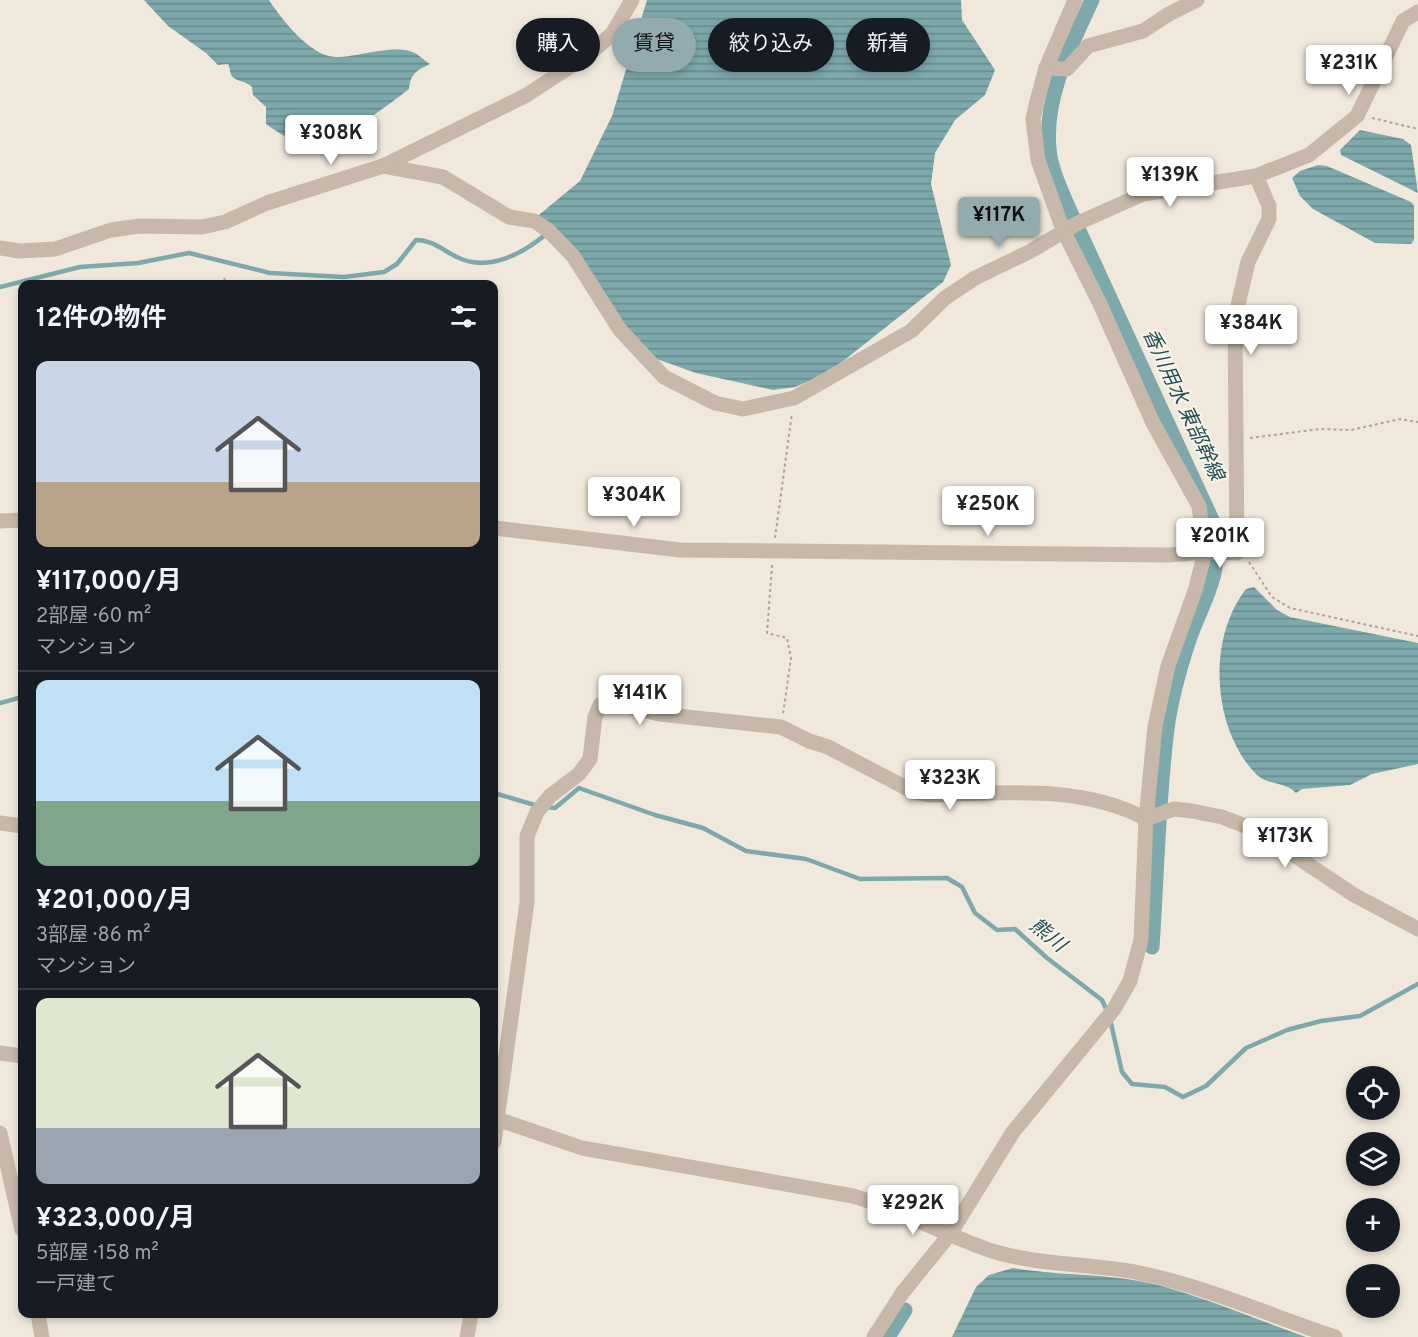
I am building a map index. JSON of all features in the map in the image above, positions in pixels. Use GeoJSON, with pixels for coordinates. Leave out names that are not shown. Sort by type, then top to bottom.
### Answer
{"type":"FeatureCollection","features":[{"type":"Feature","properties":{"kind":"street"},"geometry":{"type":"LineString","coordinates":[[0,248],[20,251],[55,249],[111,230],[140,226],[202,227],[225,222],[267,203],[383,166],[525,96],[588,55],[612,34],[632,0]]}},
{"type":"Feature","properties":{"kind":"street"},"geometry":{"type":"LineString","coordinates":[[874,1337],[903,1292],[950,1234],[1013,1131],[1114,1009],[1130,981],[1141,940],[1146,819],[1161,694],[1205,552],[1198,506],[1153,423],[1100,304],[1070,227],[1048,192],[1034,135],[1033,119],[1046,68],[1075,0]]}},
{"type":"Feature","properties":{"kind":"street"},"geometry":{"type":"LineString","coordinates":[[1046,68],[1067,69],[1088,46],[1143,31],[1197,0]]}},
{"type":"Feature","properties":{"kind":"street"},"geometry":{"type":"LineString","coordinates":[[383,166],[443,177],[509,216],[534,221],[548,230],[573,256],[633,346],[664,377],[715,403],[743,409],[794,398],[911,331],[950,295],[975,278],[1029,252],[1070,227],[1143,194],[1256,176],[1310,155],[1357,116],[1403,21],[1418,12]]}},
{"type":"Feature","properties":{"kind":"street"},"geometry":{"type":"LineString","coordinates":[[498,528],[680,550],[1169,555],[1205,552],[1237,553],[1235,318],[1248,262],[1269,219],[1269,206],[1256,176]]}},
{"type":"Feature","properties":{"kind":"street"},"geometry":{"type":"LineString","coordinates":[[0,521],[18,520]]}},
{"type":"Feature","properties":{"kind":"street"},"geometry":{"type":"LineString","coordinates":[[498,1098],[527,902],[527,836],[542,807],[579,774],[590,759],[595,717],[600,705],[615,702],[659,714],[781,727],[808,741],[828,747],[915,792],[929,795],[1043,793],[1123,806],[1146,819],[1174,809],[1222,817],[1258,831],[1354,896],[1418,929]]}},
{"type":"Feature","properties":{"kind":"street"},"geometry":{"type":"LineString","coordinates":[[0,823],[18,825]]}},
{"type":"Feature","properties":{"kind":"street"},"geometry":{"type":"LineString","coordinates":[[0,1053],[18,1055]]}},
{"type":"Feature","properties":{"kind":"street"},"geometry":{"type":"LineString","coordinates":[[498,1119],[582,1148],[853,1196],[887,1206],[991,1251],[1027,1260],[1139,1273],[1179,1283],[1335,1337]]}},
{"type":"Feature","properties":{"kind":"street"},"geometry":{"type":"LineString","coordinates":[[0,1133],[18,1186]]}},
{"type":"Feature","properties":{"kind":"street"},"geometry":{"type":"LineString","coordinates":[[39,1318],[42,1337]]}},
{"type":"Feature","properties":{"kind":"street"},"geometry":{"type":"LineString","coordinates":[[467,1337],[470,1318]]}},
{"type":"Feature","properties":{"kind":"path"},"geometry":{"type":"LineString","coordinates":[[1357,116],[1418,129]]}},
{"type":"Feature","properties":{"kind":"path"},"geometry":{"type":"LineString","coordinates":[[781,727],[791,658],[787,638],[767,633],[773,552],[794,398]]}},
{"type":"Feature","properties":{"kind":"path"},"geometry":{"type":"LineString","coordinates":[[1236,439],[1320,429],[1350,430],[1400,419],[1418,422]]}},
{"type":"Feature","properties":{"kind":"path"},"geometry":{"type":"LineString","coordinates":[[1237,553],[1249,563],[1272,597],[1290,608],[1418,636]]}},
{"type":"Feature","properties":{"kind":"water"},"geometry":{"type":"Polygon","coordinates":[[[144,0],[269,0],[308,45],[327,56],[337,57],[398,49],[415,53],[430,64],[415,73],[409,89],[358,125],[329,138],[299,141],[286,137],[266,124],[266,107],[253,95],[252,87],[232,77],[228,64],[218,65],[206,53],[168,26],[144,0]]]}},
{"type":"Feature","properties":{"kind":"water"},"geometry":{"type":"Polygon","coordinates":[[[647,0],[961,0],[962,20],[995,70],[985,95],[955,120],[935,153],[931,184],[951,265],[943,282],[828,373],[795,387],[773,390],[696,373],[654,358],[534,219],[580,181],[612,116],[625,72],[696,72],[696,18],[642,18],[647,0]]]}},
{"type":"Feature","properties":{"kind":"water"},"geometry":{"type":"Polygon","coordinates":[[[1360,130],[1403,139],[1411,145],[1418,193],[1341,155],[1340,150],[1360,130]]]}},
{"type":"Feature","properties":{"kind":"water"},"geometry":{"type":"Polygon","coordinates":[[[1318,165],[1327,166],[1411,202],[1414,206],[1414,240],[1411,244],[1375,243],[1313,209],[1300,196],[1292,178],[1300,171],[1318,165]]]}},
{"type":"Feature","properties":{"kind":"water"},"geometry":{"type":"Polygon","coordinates":[[[1254,587],[1277,610],[1290,617],[1418,643],[1418,764],[1372,774],[1350,785],[1302,789],[1296,793],[1265,780],[1255,773],[1241,754],[1230,732],[1223,708],[1220,682],[1220,657],[1233,609],[1246,589],[1254,587]]]}},
{"type":"Feature","properties":{"kind":"water"},"geometry":{"type":"Polygon","coordinates":[[[1013,1268],[1137,1280],[1154,1284],[1212,1302],[1306,1337],[952,1337],[976,1287],[989,1275],[1013,1268]]]}},
{"type":"Feature","properties":{"kind":"waterway","name":"香川用水 東部幹線"},"geometry":{"type":"LineString","coordinates":[[1092,0],[1068,53],[1055,91],[1049,129],[1052,165],[1069,209],[1212,520],[1215,538],[1216,554],[1212,580],[1186,648],[1169,717],[1162,783],[1152,947]]}},
{"type":"Feature","properties":{"kind":"waterway"},"geometry":{"type":"LineString","coordinates":[[28,280],[80,267],[138,263],[189,253],[270,273],[344,277],[384,272],[397,264],[416,240],[433,244],[470,262],[482,263],[494,262],[517,254],[546,234]]}},
{"type":"Feature","properties":{"kind":"waterway"},"geometry":{"type":"LineString","coordinates":[[0,287],[18,282]]}},
{"type":"Feature","properties":{"kind":"waterway","name":"熊川"},"geometry":{"type":"LineString","coordinates":[[0,703],[18,698]]}},
{"type":"Feature","properties":{"kind":"waterway","name":"熊川"},"geometry":{"type":"LineString","coordinates":[[546,807],[555,808],[579,788],[655,815],[703,828],[746,851],[806,859],[860,879],[947,878],[962,887],[975,913],[997,930],[1015,929],[1047,958],[1102,1000],[1107,1011]]}},
{"type":"Feature","properties":{"kind":"waterway","name":"熊川"},"geometry":{"type":"LineString","coordinates":[[498,794],[538,806]]}},
{"type":"Feature","properties":{"kind":"waterway","name":"熊川"},"geometry":{"type":"LineString","coordinates":[[1110,1019],[1122,1072],[1132,1084],[1165,1087],[1183,1097],[1206,1086],[1246,1048],[1287,1030],[1321,1021],[1360,1016],[1418,984]]}},
{"type":"Feature","properties":{"kind":"waterway","name":"香川用水 東部幹線"},"geometry":{"type":"LineString","coordinates":[[888,1337],[905,1310]]}}]}
